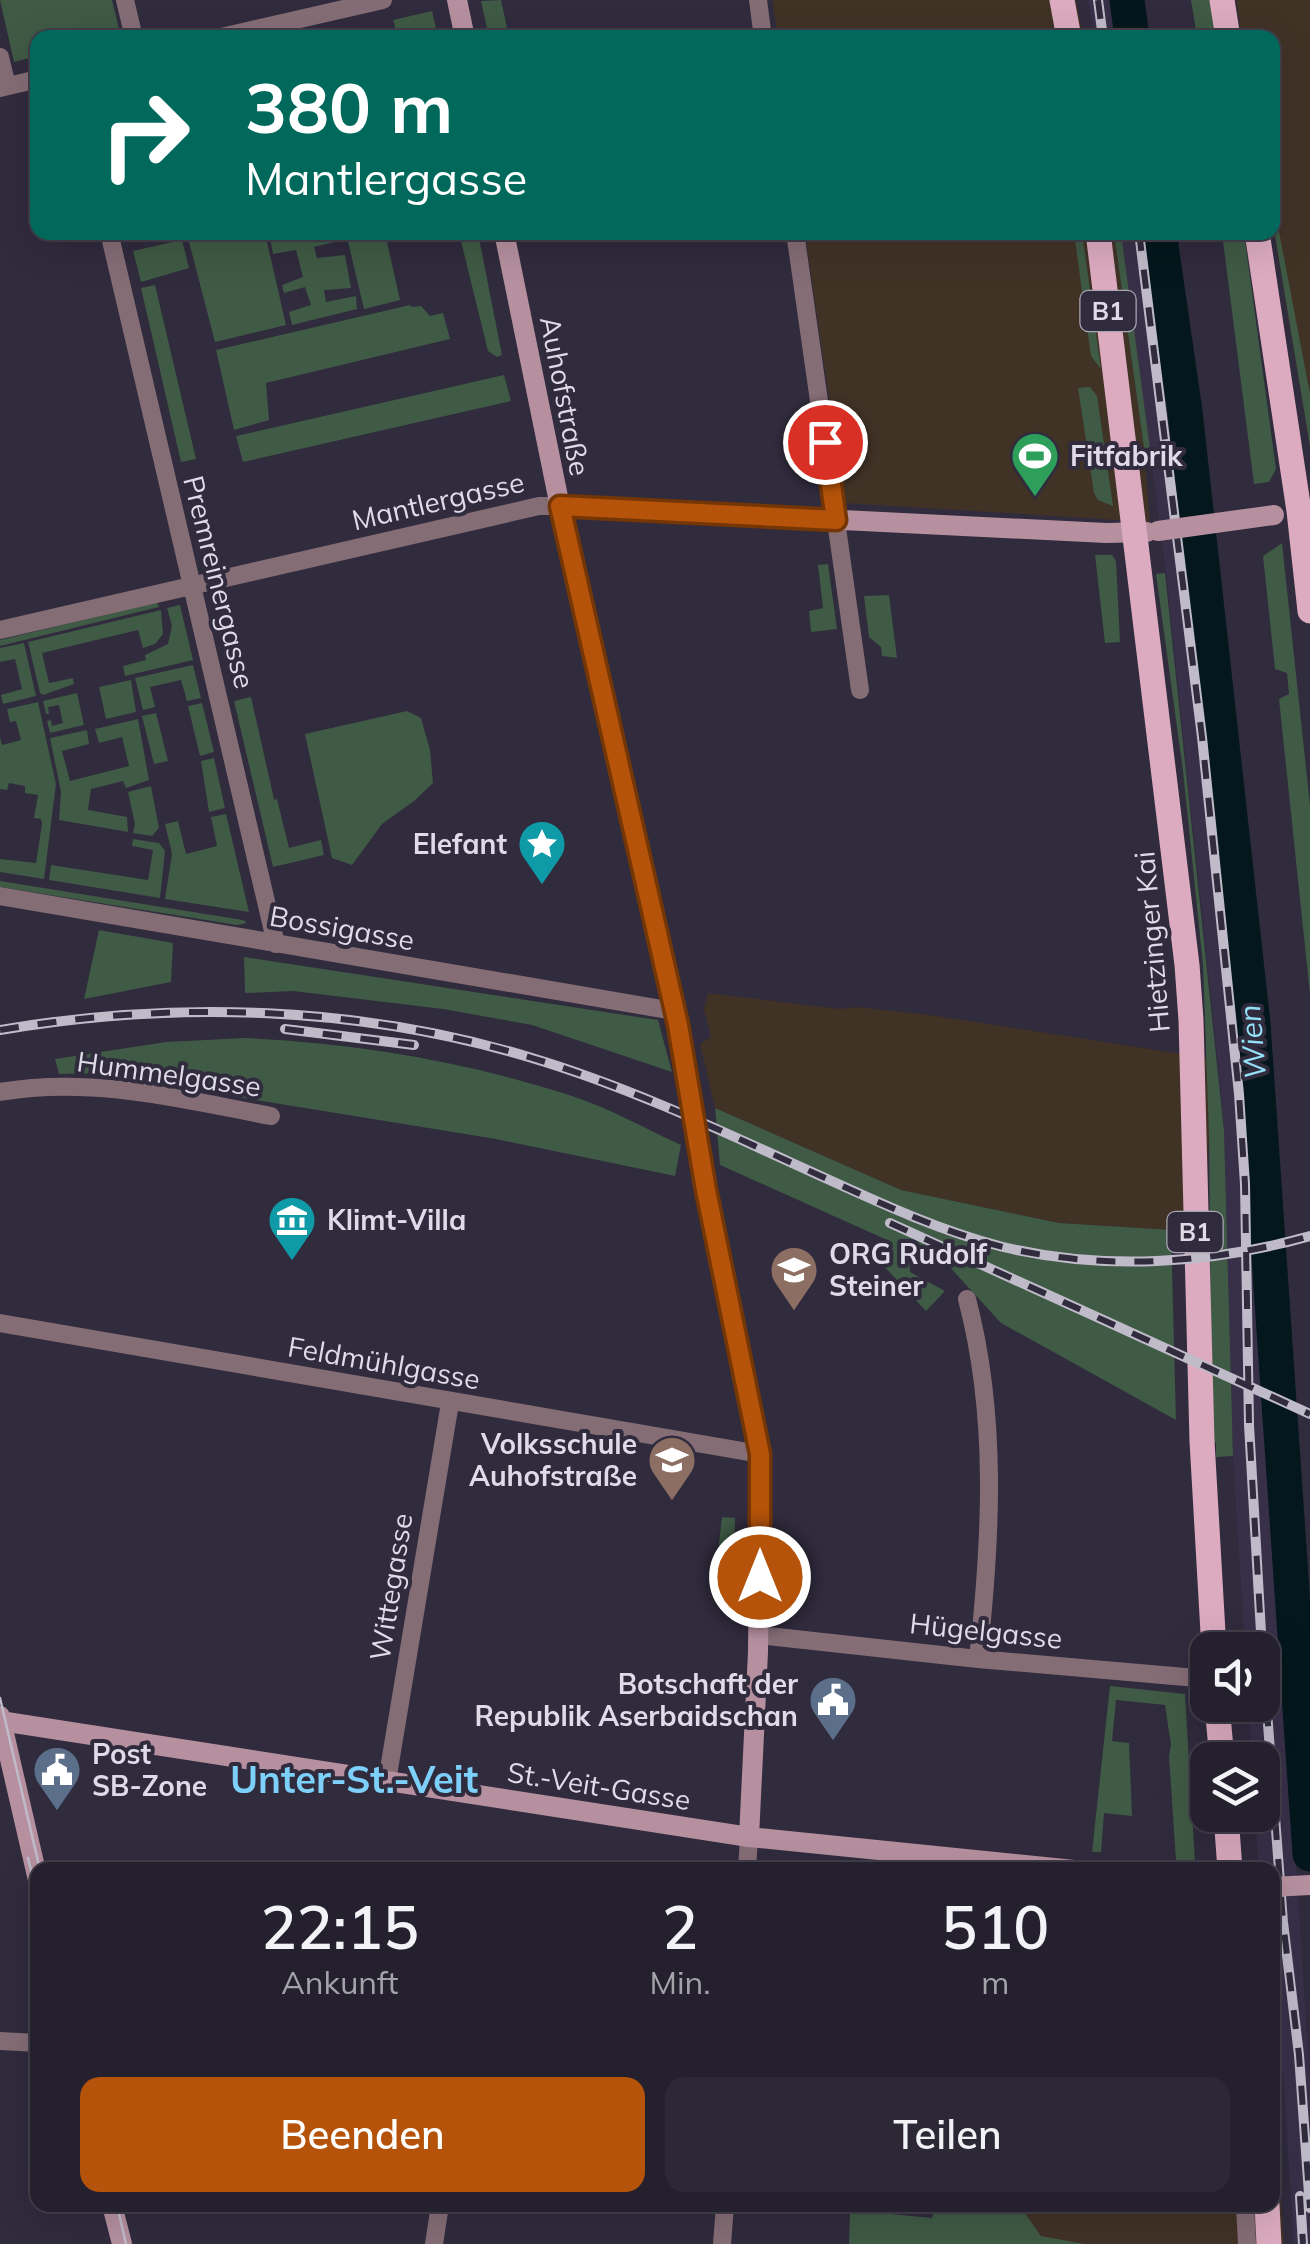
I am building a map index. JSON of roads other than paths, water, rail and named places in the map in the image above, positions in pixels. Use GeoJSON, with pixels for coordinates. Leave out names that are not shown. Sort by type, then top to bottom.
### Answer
{"type":"FeatureCollection","features":[{"type":"Feature","properties":{"kind":"main road"},"geometry":{"type":"LineString","coordinates":[[1062,0],[1068,30]]}},
{"type":"Feature","properties":{"kind":"main road"},"geometry":{"type":"LineString","coordinates":[[1222,0],[1227,30]]}},
{"type":"Feature","properties":{"kind":"main road","name":"Hietzinger Kai"},"geometry":{"type":"LineString","coordinates":[[1099,240],[1147,532],[1191,1020],[1198,1330],[1213,1632]]}},
{"type":"Feature","properties":{"kind":"main road"},"geometry":{"type":"LineString","coordinates":[[1258,240],[1310,610]]}},
{"type":"Feature","properties":{"kind":"main road"},"geometry":{"type":"LineString","coordinates":[[1227,1832],[1229,1862]]}},
{"type":"Feature","properties":{"kind":"main road"},"geometry":{"type":"LineString","coordinates":[[1267,2212],[1269,2244]]}},
{"type":"Feature","properties":{"kind":"street"},"geometry":{"type":"LineString","coordinates":[[125,0],[132,30]]}},
{"type":"Feature","properties":{"kind":"street"},"geometry":{"type":"LineString","coordinates":[[252,30],[383,0]]}},
{"type":"Feature","properties":{"kind":"street"},"geometry":{"type":"LineString","coordinates":[[457,0],[463,30]]}},
{"type":"Feature","properties":{"kind":"street"},"geometry":{"type":"LineString","coordinates":[[758,0],[762,30]]}},
{"type":"Feature","properties":{"kind":"street"},"geometry":{"type":"LineString","coordinates":[[0,58],[3,87],[30,81]]}},
{"type":"Feature","properties":{"kind":"street","name":"Premreinergasse"},"geometry":{"type":"LineString","coordinates":[[111,240],[276,944]]}},
{"type":"Feature","properties":{"kind":"street","name":"Auhofstraße"},"geometry":{"type":"LineString","coordinates":[[506,240],[560,506],[690,1087],[706,1190],[760,1454],[759,1634],[747,1862]]}},
{"type":"Feature","properties":{"kind":"street"},"geometry":{"type":"LineString","coordinates":[[796,240],[860,690]]}},
{"type":"Feature","properties":{"kind":"street","name":"Mantlergasse"},"geometry":{"type":"LineString","coordinates":[[0,630],[539,506],[1147,532],[1294,511]]}},
{"type":"Feature","properties":{"kind":"street","name":"Bossigasse"},"geometry":{"type":"LineString","coordinates":[[0,896],[674,1012]]}},
{"type":"Feature","properties":{"kind":"street","name":"Hummelgasse"},"geometry":{"type":"LineString","coordinates":[[0,1092],[29,1087],[115,1088],[271,1116]]}},
{"type":"Feature","properties":{"kind":"street"},"geometry":{"type":"LineString","coordinates":[[966,1299],[984,1395],[990,1490],[978,1660]]}},
{"type":"Feature","properties":{"kind":"street","name":"Feldmühlgasse"},"geometry":{"type":"LineString","coordinates":[[0,1324],[760,1454]]}},
{"type":"Feature","properties":{"kind":"street","name":"Wittegasse"},"geometry":{"type":"LineString","coordinates":[[387,1781],[450,1402]]}},
{"type":"Feature","properties":{"kind":"street","name":"Hügelgasse"},"geometry":{"type":"LineString","coordinates":[[759,1634],[978,1660],[1190,1678]]}},
{"type":"Feature","properties":{"kind":"street"},"geometry":{"type":"LineString","coordinates":[[0,1720],[34,1862]]}},
{"type":"Feature","properties":{"kind":"street","name":"St.-Veit-Gasse"},"geometry":{"type":"LineString","coordinates":[[0,1720],[749,1837],[995,1862]]}},
{"type":"Feature","properties":{"kind":"street"},"geometry":{"type":"LineString","coordinates":[[1280,1886],[1310,1884]]}},
{"type":"Feature","properties":{"kind":"street"},"geometry":{"type":"LineString","coordinates":[[0,2041],[30,2043]]}},
{"type":"Feature","properties":{"kind":"street"},"geometry":{"type":"LineString","coordinates":[[114,2212],[122,2244]]}},
{"type":"Feature","properties":{"kind":"street"},"geometry":{"type":"LineString","coordinates":[[434,2244],[439,2212]]}},
{"type":"Feature","properties":{"kind":"street"},"geometry":{"type":"LineString","coordinates":[[722,2244],[724,2212]]}},
{"type":"Feature","properties":{"kind":"street"},"geometry":{"type":"LineString","coordinates":[[1246,2212],[1247,2244]]}},
{"type":"Feature","properties":{"kind":"waterway","name":"Wien"},"geometry":{"type":"LineString","coordinates":[[1127,0],[1131,30]]}},
{"type":"Feature","properties":{"kind":"waterway","name":"Wien"},"geometry":{"type":"LineString","coordinates":[[1160,240],[1185,412],[1253,1024],[1310,1854]]}},
{"type":"Feature","properties":{"kind":"tram line"},"geometry":{"type":"LineString","coordinates":[[0,1698],[38,1862]]}},
{"type":"Feature","properties":{"kind":"tram line"},"geometry":{"type":"LineString","coordinates":[[28,1858],[30,1866]]}},
{"type":"Feature","properties":{"kind":"tram line"},"geometry":{"type":"LineString","coordinates":[[119,2212],[126,2244]]}},
{"type":"Feature","properties":{"kind":"railway"},"geometry":{"type":"LineString","coordinates":[[1098,0],[1102,30]]}},
{"type":"Feature","properties":{"kind":"railway"},"geometry":{"type":"LineString","coordinates":[[1140,240],[1202,737],[1239,1094],[1245,1184],[1249,1425],[1278,1862]]}},
{"type":"Feature","properties":{"kind":"railway"},"geometry":{"type":"LineString","coordinates":[[0,1030],[66,1020],[201,1012],[335,1018],[401,1027],[532,1058],[599,1080],[896,1210],[1003,1247],[1080,1259],[1157,1261],[1234,1253],[1310,1236]]}},
{"type":"Feature","properties":{"kind":"railway"},"geometry":{"type":"LineString","coordinates":[[285,1029],[414,1045]]}},
{"type":"Feature","properties":{"kind":"railway"},"geometry":{"type":"LineString","coordinates":[[890,1223],[1310,1414]]}},
{"type":"Feature","properties":{"kind":"railway"},"geometry":{"type":"LineString","coordinates":[[1280,1882],[1299,2055],[1310,2208]]}},
{"type":"Feature","properties":{"kind":"railway"},"geometry":{"type":"LineString","coordinates":[[1300,2196],[1303,2244]]}},
{"type":"Feature","properties":{"kind":"place","name":"Fitfabrik"},"geometry":{"type":"Point","coordinates":[1035,498]}},
{"type":"Feature","properties":{"kind":"place","name":"Elefant"},"geometry":{"type":"Point","coordinates":[542,886]}},
{"type":"Feature","properties":{"kind":"place","name":"Klimt-Villa"},"geometry":{"type":"Point","coordinates":[292,1262]}},
{"type":"Feature","properties":{"kind":"place","name":"ORG Rudolf Steiner"},"geometry":{"type":"Point","coordinates":[794,1312]}},
{"type":"Feature","properties":{"kind":"place","name":"Volksschule Auhofstraße"},"geometry":{"type":"Point","coordinates":[672,1502]}},
{"type":"Feature","properties":{"kind":"place","name":"Botschaft der Republik Aserbaidschan"},"geometry":{"type":"Point","coordinates":[833,1742]}},
{"type":"Feature","properties":{"kind":"place","name":"Post SB-Zone"},"geometry":{"type":"Point","coordinates":[57,1812]}},
{"type":"Feature","properties":{"kind":"district","name":"Unter-St.-Veit"},"geometry":{"type":"Point","coordinates":[354,1780]}}]}
